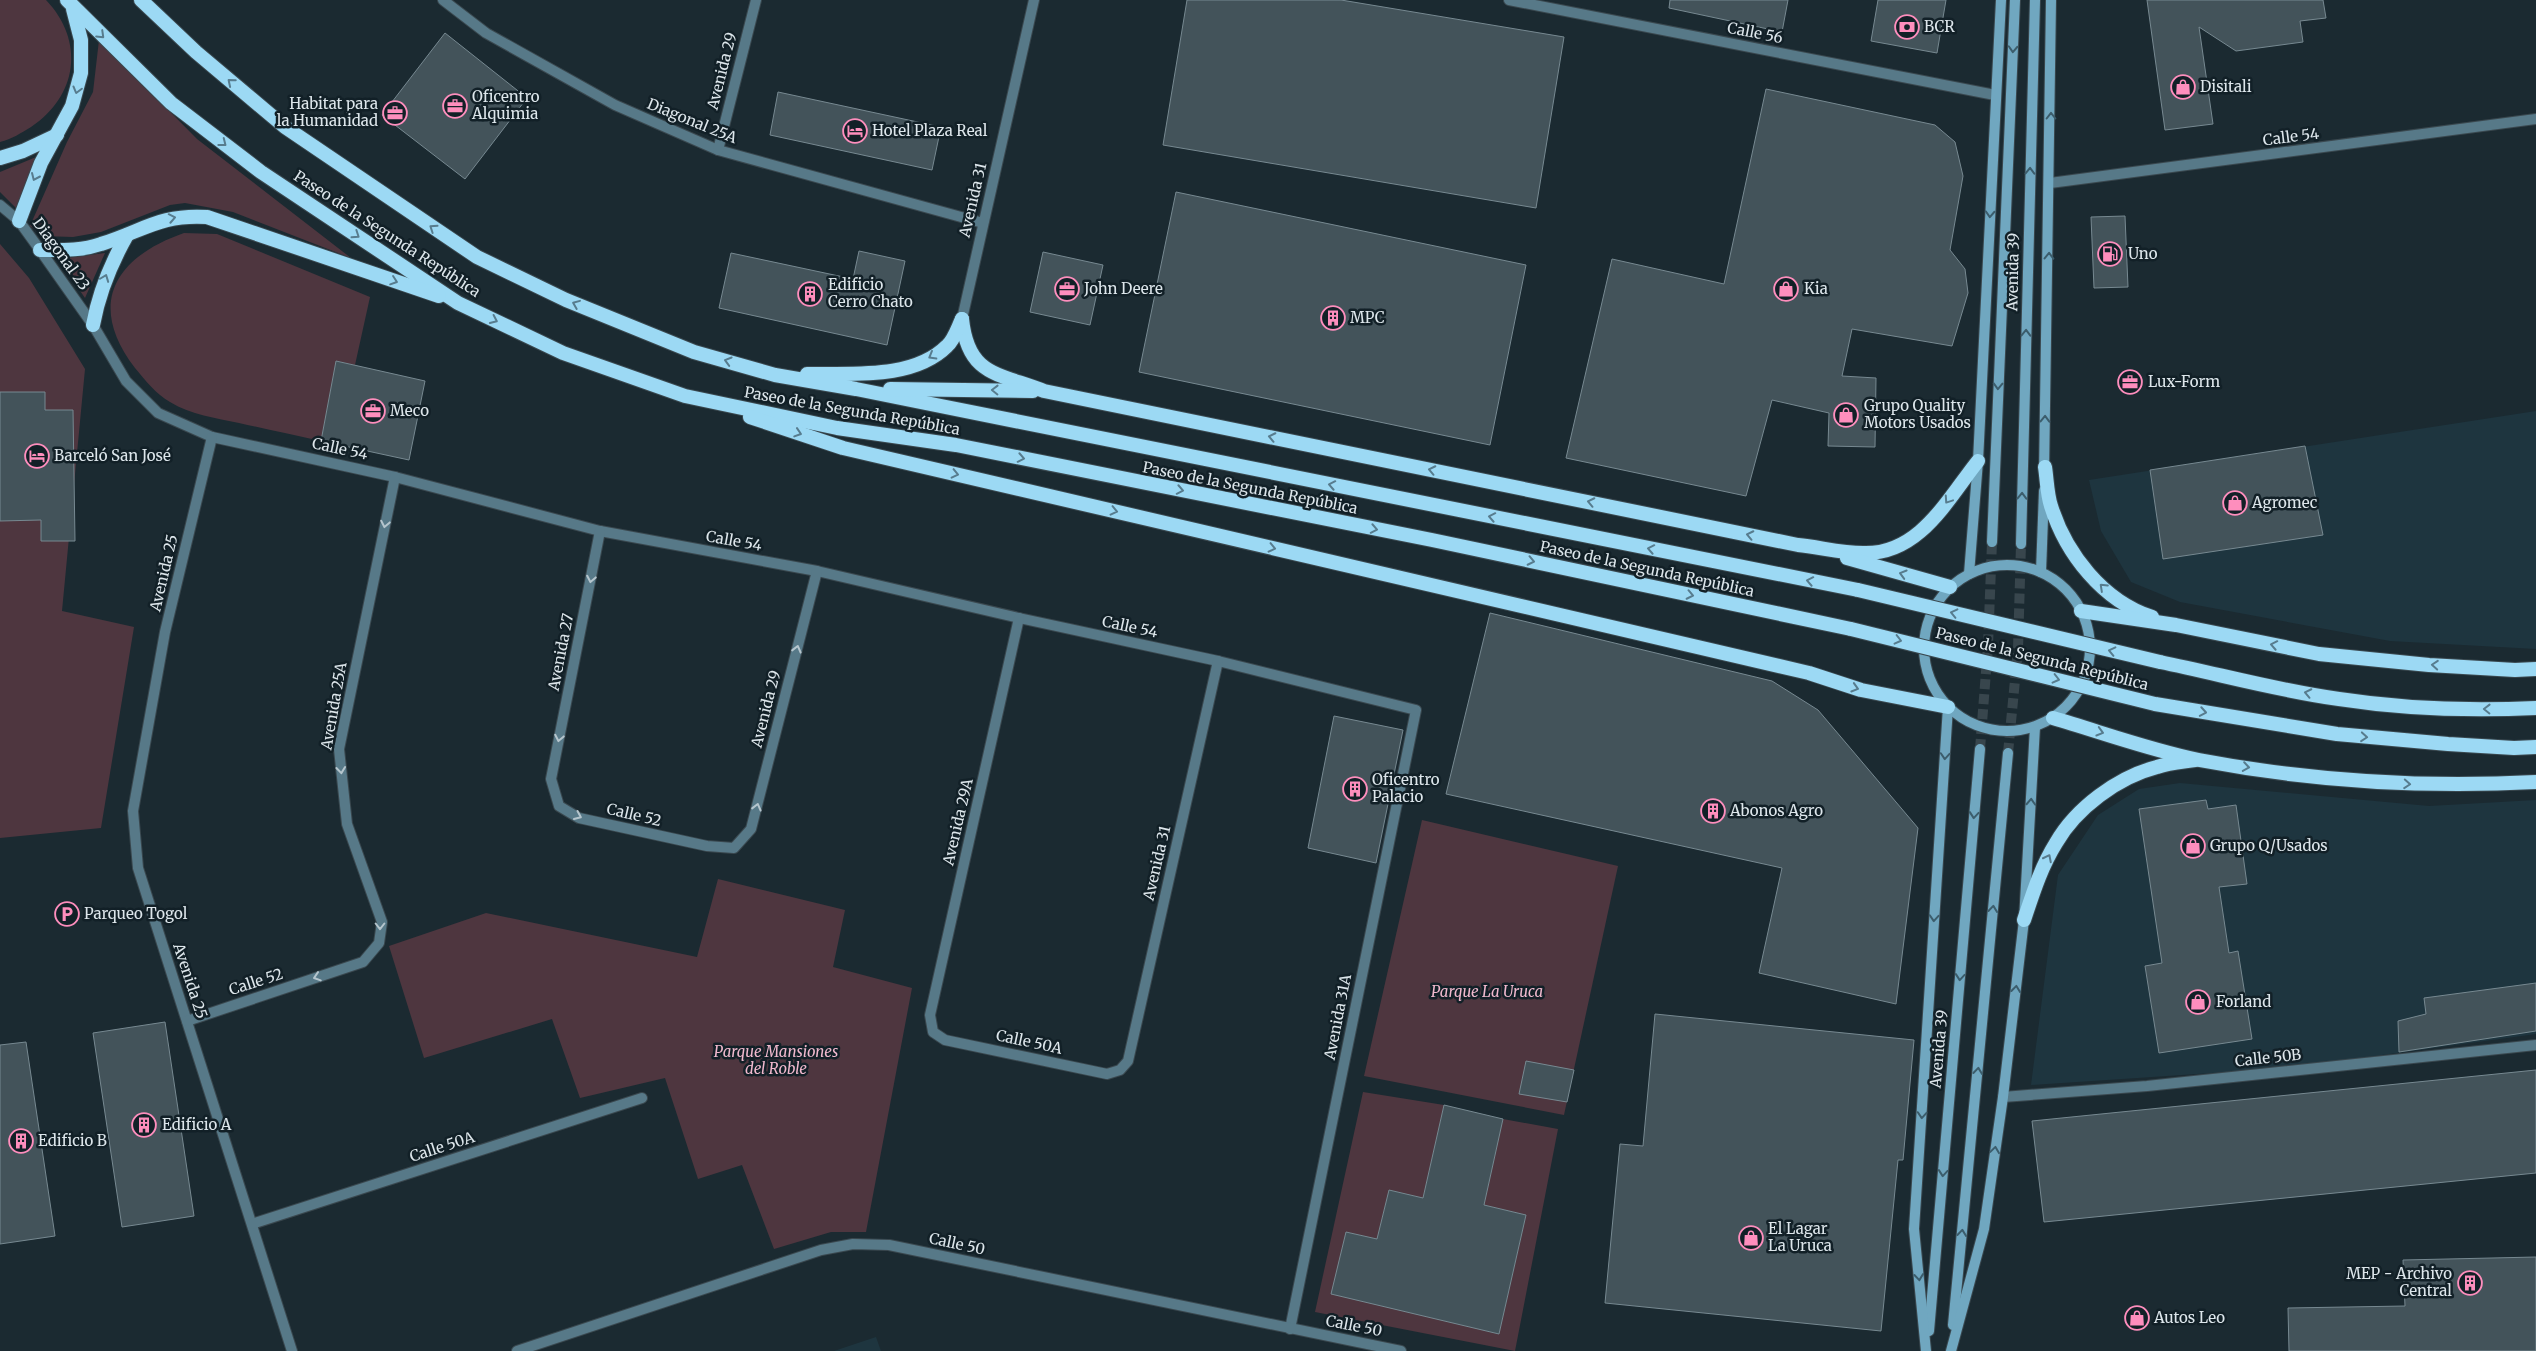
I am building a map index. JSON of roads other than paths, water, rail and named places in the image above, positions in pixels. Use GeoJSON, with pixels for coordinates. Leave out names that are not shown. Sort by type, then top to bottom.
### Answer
{"type":"FeatureCollection","features":[{"type":"Feature","properties":{"kind":"highway","name":"Paseo de la Segunda República"},"geometry":{"type":"LineString","coordinates":[[141,0],[196,52],[285,127],[477,257],[566,300],[694,352],[775,374],[1858,590],[2160,662],[2338,699],[2425,708],[2536,708]]}},
{"type":"Feature","properties":{"kind":"highway","name":"Paseo de la Segunda República"},"geometry":{"type":"LineString","coordinates":[[70,4],[171,103],[246,160],[458,303],[563,353],[686,396],[837,428],[956,445],[1403,534],[1851,629],[2155,704],[2336,734],[2457,745],[2536,747]]}},
{"type":"Feature","properties":{"kind":"highway"},"geometry":{"type":"LineString","coordinates":[[19,221],[41,162],[72,106],[81,73],[82,40],[70,4]]}},
{"type":"Feature","properties":{"kind":"highway"},"geometry":{"type":"LineString","coordinates":[[0,158],[23,151],[57,135]]}},
{"type":"Feature","properties":{"kind":"highway"},"geometry":{"type":"LineString","coordinates":[[40,250],[70,250],[99,245],[127,235],[159,220],[185,216],[207,217],[458,303]]}},
{"type":"Feature","properties":{"kind":"highway"},"geometry":{"type":"LineString","coordinates":[[93,325],[98,296],[109,267],[127,235]]}},
{"type":"Feature","properties":{"kind":"highway"},"geometry":{"type":"LineString","coordinates":[[775,374],[870,373],[917,364],[948,346],[962,319]]}},
{"type":"Feature","properties":{"kind":"highway"},"geometry":{"type":"LineString","coordinates":[[962,319],[964,335],[970,354],[980,367],[1044,391],[1798,545],[1950,587]]}},
{"type":"Feature","properties":{"kind":"highway"},"geometry":{"type":"LineString","coordinates":[[856,389],[1044,391]]}},
{"type":"Feature","properties":{"kind":"highway"},"geometry":{"type":"LineString","coordinates":[[686,396],[843,448],[1809,672],[1861,690],[1948,707]]}},
{"type":"Feature","properties":{"kind":"highway"},"geometry":{"type":"LineString","coordinates":[[1798,545],[1864,553],[1886,551],[1918,536],[1938,516],[1978,461]]}},
{"type":"Feature","properties":{"kind":"highway"},"geometry":{"type":"LineString","coordinates":[[2045,467],[2054,514],[2065,540],[2086,571],[2122,602],[2143,614],[2176,625]]}},
{"type":"Feature","properties":{"kind":"highway"},"geometry":{"type":"LineString","coordinates":[[2081,611],[2176,625],[2319,654],[2429,665],[2515,670],[2536,669]]}},
{"type":"Feature","properties":{"kind":"highway"},"geometry":{"type":"LineString","coordinates":[[2053,718],[2198,759],[2319,778],[2422,785],[2536,782]]}},
{"type":"Feature","properties":{"kind":"highway"},"geometry":{"type":"LineString","coordinates":[[2024,920],[2037,880],[2056,842],[2083,809],[2117,784],[2156,767],[2198,759]]}},
{"type":"Feature","properties":{"kind":"main road"},"geometry":{"type":"LineString","coordinates":[[1969,574],[1978,461],[2001,0]]}},
{"type":"Feature","properties":{"kind":"main road","name":"Avenida 39"},"geometry":{"type":"LineString","coordinates":[[1992,542],[2015,0]]}},
{"type":"Feature","properties":{"kind":"main road","name":"Avenida 39"},"geometry":{"type":"LineString","coordinates":[[2021,544],[2035,0]]}},
{"type":"Feature","properties":{"kind":"main road"},"geometry":{"type":"LineString","coordinates":[[2041,572],[2045,467],[2052,0]]}},
{"type":"Feature","properties":{"kind":"main road"},"geometry":{"type":"LineString","coordinates":[[2017,565],[2041,572],[2057,582],[2071,595],[2081,611],[2089,634],[2090,658],[2079,689],[2071,702],[2053,718],[2035,727],[2012,732],[1988,730],[1967,722],[1948,707],[1931,683],[1924,656],[1926,628],[1938,602],[1950,587],[1969,574],[1993,566],[2017,565]]}},
{"type":"Feature","properties":{"kind":"main road"},"geometry":{"type":"LineString","coordinates":[[1927,1351],[1914,1230],[1948,707]]}},
{"type":"Feature","properties":{"kind":"main road"},"geometry":{"type":"LineString","coordinates":[[1951,1351],[1984,1229],[2003,1097],[2024,920],[2035,727]]}},
{"type":"Feature","properties":{"kind":"main road","name":"Avenida 39"},"geometry":{"type":"LineString","coordinates":[[1927,1351],[1980,749]]}},
{"type":"Feature","properties":{"kind":"main road"},"geometry":{"type":"LineString","coordinates":[[1951,1351],[2008,753]]}},
{"type":"Feature","properties":{"kind":"street","name":"Diagonal 25A"},"geometry":{"type":"LineString","coordinates":[[443,0],[486,33],[614,105],[718,150],[983,223]]}},
{"type":"Feature","properties":{"kind":"street","name":"Avenida 29"},"geometry":{"type":"LineString","coordinates":[[718,150],[756,0]]}},
{"type":"Feature","properties":{"kind":"street","name":"Avenida 31"},"geometry":{"type":"LineString","coordinates":[[962,319],[1034,0]]}},
{"type":"Feature","properties":{"kind":"street","name":"Calle 56"},"geometry":{"type":"LineString","coordinates":[[1509,0],[1995,95]]}},
{"type":"Feature","properties":{"kind":"street","name":"Calle 54"},"geometry":{"type":"LineString","coordinates":[[2050,183],[2536,119]]}},
{"type":"Feature","properties":{"kind":"street","name":"Diagonal 23"},"geometry":{"type":"LineString","coordinates":[[0,205],[19,221],[93,325]]}},
{"type":"Feature","properties":{"kind":"street","name":"Calle 54"},"geometry":{"type":"LineString","coordinates":[[93,325],[126,381],[158,413],[212,437],[395,477],[600,531],[817,571],[1019,618],[1218,661],[1416,710]]}},
{"type":"Feature","properties":{"kind":"street","name":"Avenida 25"},"geometry":{"type":"LineString","coordinates":[[212,437],[165,632],[133,812],[138,868],[292,1351]]}},
{"type":"Feature","properties":{"kind":"street","name":"Avenida 25A"},"geometry":{"type":"LineString","coordinates":[[363,962],[379,944],[382,922],[347,824],[339,749],[395,477]]}},
{"type":"Feature","properties":{"kind":"street","name":"Avenida 27"},"geometry":{"type":"LineString","coordinates":[[551,779],[600,531]]}},
{"type":"Feature","properties":{"kind":"street","name":"Avenida 29"},"geometry":{"type":"LineString","coordinates":[[734,848],[751,829],[817,571]]}},
{"type":"Feature","properties":{"kind":"street","name":"Avenida 29A"},"geometry":{"type":"LineString","coordinates":[[933,1032],[930,1015],[1019,618]]}},
{"type":"Feature","properties":{"kind":"street","name":"Avenida 31"},"geometry":{"type":"LineString","coordinates":[[1120,1070],[1128,1061],[1218,661]]}},
{"type":"Feature","properties":{"kind":"street","name":"Avenida 31A"},"geometry":{"type":"LineString","coordinates":[[1290,1329],[1416,710]]}},
{"type":"Feature","properties":{"kind":"street","name":"Calle 52"},"geometry":{"type":"LineString","coordinates":[[551,779],[559,806],[579,818],[707,846],[734,848]]}},
{"type":"Feature","properties":{"kind":"street","name":"Calle 52"},"geometry":{"type":"LineString","coordinates":[[187,1021],[363,962]]}},
{"type":"Feature","properties":{"kind":"street","name":"Calle 50A"},"geometry":{"type":"LineString","coordinates":[[933,1032],[945,1040],[1107,1074],[1120,1070]]}},
{"type":"Feature","properties":{"kind":"street","name":"Calle 50B"},"geometry":{"type":"LineString","coordinates":[[2003,1097],[2148,1086],[2536,1045]]}},
{"type":"Feature","properties":{"kind":"street","name":"Calle 50A"},"geometry":{"type":"LineString","coordinates":[[252,1224],[642,1098]]}},
{"type":"Feature","properties":{"kind":"street","name":"Calle 50"},"geometry":{"type":"LineString","coordinates":[[524,1350],[821,1250],[853,1244],[889,1245],[1401,1351]]}},
{"type":"Feature","properties":{"kind":"tunnel"},"geometry":{"type":"LineString","coordinates":[[1980,749],[1988,646],[1992,542]]}},
{"type":"Feature","properties":{"kind":"tunnel"},"geometry":{"type":"LineString","coordinates":[[2008,753],[2018,649],[2021,544]]}},
{"type":"Feature","properties":{"kind":"place","name":"BCR"},"geometry":{"type":"Point","coordinates":[1907,27]}},
{"type":"Feature","properties":{"kind":"place","name":"Disitali"},"geometry":{"type":"Point","coordinates":[2183,87]}},
{"type":"Feature","properties":{"kind":"place","name":"Oficentro Alquimia"},"geometry":{"type":"Point","coordinates":[455,106]}},
{"type":"Feature","properties":{"kind":"place","name":"Habitat para la Humanidad"},"geometry":{"type":"Point","coordinates":[395,113]}},
{"type":"Feature","properties":{"kind":"place","name":"Hotel Plaza Real"},"geometry":{"type":"Point","coordinates":[855,131]}},
{"type":"Feature","properties":{"kind":"place","name":"Uno"},"geometry":{"type":"Point","coordinates":[2110,254]}},
{"type":"Feature","properties":{"kind":"place","name":"John Deere"},"geometry":{"type":"Point","coordinates":[1067,289]}},
{"type":"Feature","properties":{"kind":"place","name":"Kia"},"geometry":{"type":"Point","coordinates":[1786,289]}},
{"type":"Feature","properties":{"kind":"place","name":"Edificio Cerro Chato"},"geometry":{"type":"Point","coordinates":[810,294]}},
{"type":"Feature","properties":{"kind":"place","name":"MPC"},"geometry":{"type":"Point","coordinates":[1333,318]}},
{"type":"Feature","properties":{"kind":"place","name":"Lux-Form"},"geometry":{"type":"Point","coordinates":[2130,382]}},
{"type":"Feature","properties":{"kind":"place","name":"Meco"},"geometry":{"type":"Point","coordinates":[373,411]}},
{"type":"Feature","properties":{"kind":"place","name":"Grupo Quality Motors Usados"},"geometry":{"type":"Point","coordinates":[1846,415]}},
{"type":"Feature","properties":{"kind":"place","name":"Barceló San José"},"geometry":{"type":"Point","coordinates":[37,456]}},
{"type":"Feature","properties":{"kind":"place","name":"Agromec"},"geometry":{"type":"Point","coordinates":[2235,503]}},
{"type":"Feature","properties":{"kind":"place","name":"Oficentro Palacio"},"geometry":{"type":"Point","coordinates":[1355,789]}},
{"type":"Feature","properties":{"kind":"place","name":"Abonos Agro"},"geometry":{"type":"Point","coordinates":[1713,811]}},
{"type":"Feature","properties":{"kind":"place","name":"Grupo Q/Usados"},"geometry":{"type":"Point","coordinates":[2193,846]}},
{"type":"Feature","properties":{"kind":"place","name":"Parqueo Togol"},"geometry":{"type":"Point","coordinates":[67,914]}},
{"type":"Feature","properties":{"kind":"place","name":"Forland"},"geometry":{"type":"Point","coordinates":[2198,1002]}},
{"type":"Feature","properties":{"kind":"place","name":"Edificio A"},"geometry":{"type":"Point","coordinates":[144,1125]}},
{"type":"Feature","properties":{"kind":"place","name":"Edificio B"},"geometry":{"type":"Point","coordinates":[21,1141]}},
{"type":"Feature","properties":{"kind":"place","name":"El Lagar La Uruca"},"geometry":{"type":"Point","coordinates":[1751,1238]}},
{"type":"Feature","properties":{"kind":"place","name":"MEP - Archivo Central"},"geometry":{"type":"Point","coordinates":[2470,1283]}},
{"type":"Feature","properties":{"kind":"place","name":"Autos Leo"},"geometry":{"type":"Point","coordinates":[2137,1318]}},
{"type":"Feature","properties":{"kind":"park label","name":"Parque La Uruca"},"geometry":{"type":"Point","coordinates":[1487,992]}},
{"type":"Feature","properties":{"kind":"park label","name":"Parque Mansiones del Roble"},"geometry":{"type":"Point","coordinates":[776,1060]}}]}
